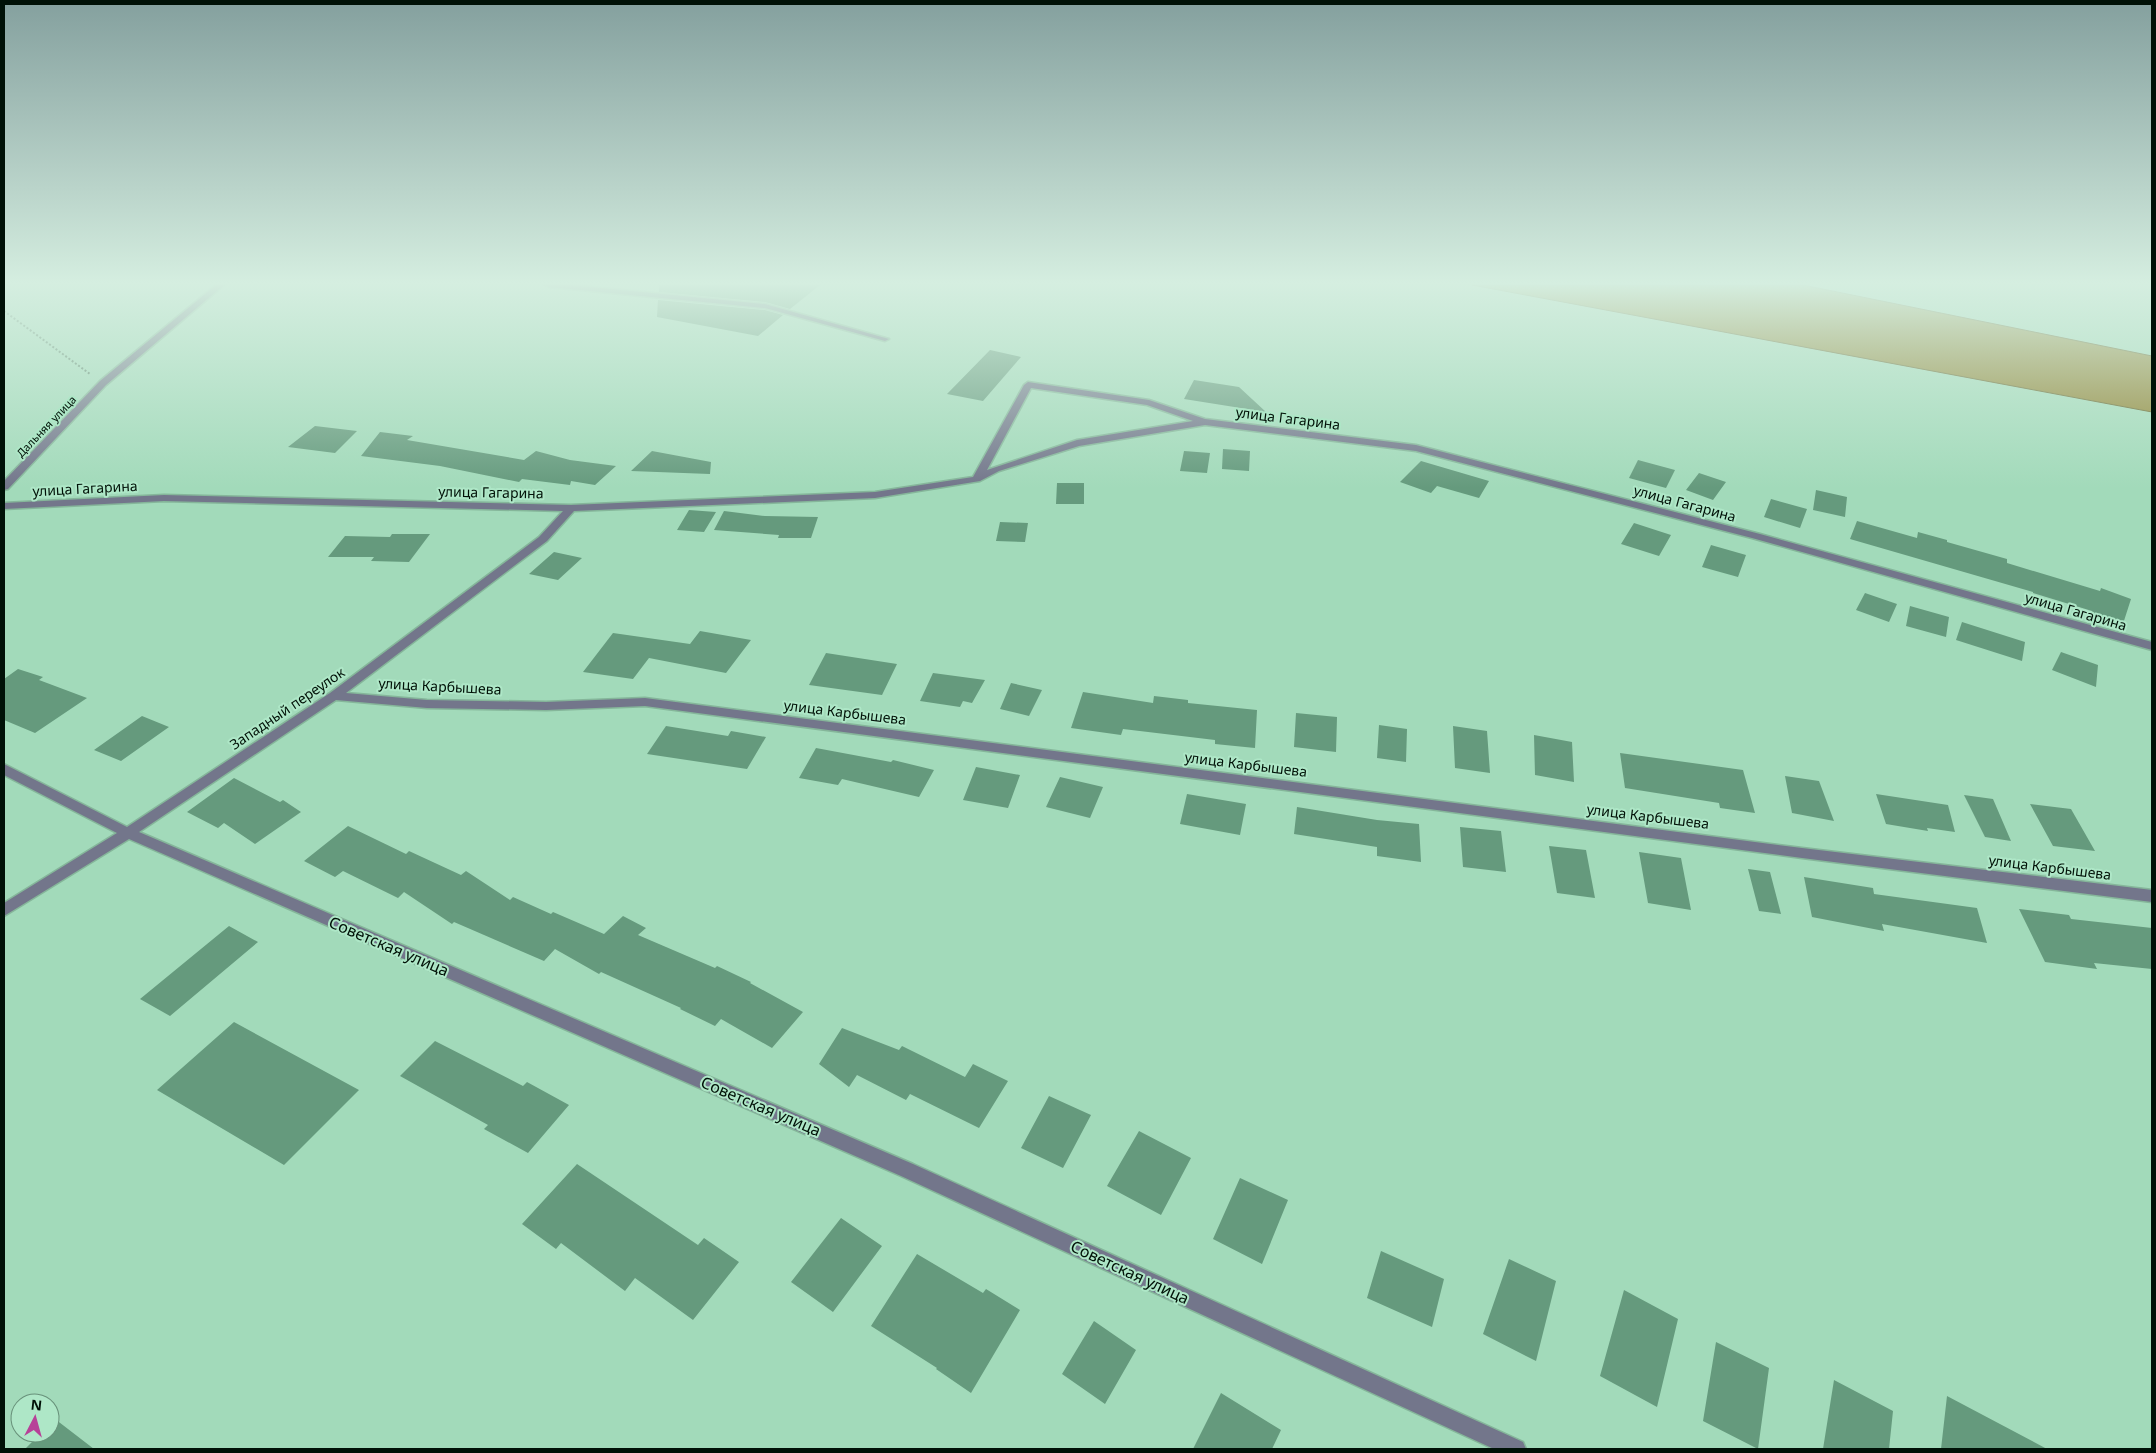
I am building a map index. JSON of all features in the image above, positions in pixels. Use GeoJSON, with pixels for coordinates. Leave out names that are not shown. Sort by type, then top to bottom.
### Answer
{"type":"FeatureCollection","features":[{"type":"Feature","properties":{"kind":"street","name":"Дальняя улица"},"geometry":{"type":"LineString","coordinates":[[4,487],[104,384],[141,353]]}},
{"type":"Feature","properties":{"kind":"street","name":"улица Гагарина"},"geometry":{"type":"LineString","coordinates":[[977,479],[1028,385],[1149,403],[1204,422],[1416,448],[1756,536],[2152,646]]}},
{"type":"Feature","properties":{"kind":"street","name":"улица Гагарина"},"geometry":{"type":"LineString","coordinates":[[4,506],[164,498],[571,508],[875,495],[977,479],[996,469],[1077,443],[1204,422]]}},
{"type":"Feature","properties":{"kind":"street","name":"Западный переулок"},"geometry":{"type":"LineString","coordinates":[[4,910],[128,833],[334,696],[543,539],[571,508]]}},
{"type":"Feature","properties":{"kind":"street","name":"улица Карбышева"},"geometry":{"type":"LineString","coordinates":[[334,696],[456,704],[546,706],[645,702],[1793,852],[2152,896]]}},
{"type":"Feature","properties":{"kind":"street","name":"Советская улица"},"geometry":{"type":"LineString","coordinates":[[4,769],[128,833],[907,1170],[1516,1449]]}},
{"type":"Feature","properties":{"kind":"path"},"geometry":{"type":"LineString","coordinates":[[61,353],[104,384]]}},
{"type":"Feature","properties":{"kind":"shaded area"},"geometry":{"type":"Polygon","coordinates":[[[1835,353],[2136,353],[2152,356],[2152,412],[1835,353]]]}},
{"type":"Feature","properties":{"kind":"building"},"geometry":{"type":"Polygon","coordinates":[[[987,353],[1002,353],[1021,357],[983,401],[947,394],[987,353]]]}},
{"type":"Feature","properties":{"kind":"building"},"geometry":{"type":"Polygon","coordinates":[[[1194,380],[1239,387],[1266,412],[1184,399],[1194,380]]]}},
{"type":"Feature","properties":{"kind":"building"},"geometry":{"type":"Polygon","coordinates":[[[315,426],[357,431],[335,453],[288,447],[315,426]]]}},
{"type":"Feature","properties":{"kind":"building"},"geometry":{"type":"Polygon","coordinates":[[[380,432],[413,436],[407,440],[524,460],[536,451],[570,460],[616,466],[595,485],[571,481],[570,485],[522,479],[519,482],[440,466],[361,456],[380,432]]]}},
{"type":"Feature","properties":{"kind":"building"},"geometry":{"type":"Polygon","coordinates":[[[1223,449],[1250,451],[1249,471],[1222,469],[1223,449]]]}},
{"type":"Feature","properties":{"kind":"building"},"geometry":{"type":"Polygon","coordinates":[[[652,451],[711,462],[710,474],[631,471],[652,451]]]}},
{"type":"Feature","properties":{"kind":"building"},"geometry":{"type":"Polygon","coordinates":[[[1184,451],[1210,453],[1207,473],[1180,471],[1184,451]]]}},
{"type":"Feature","properties":{"kind":"building"},"geometry":{"type":"Polygon","coordinates":[[[1638,460],[1675,470],[1666,488],[1629,478],[1638,460]]]}},
{"type":"Feature","properties":{"kind":"building"},"geometry":{"type":"Polygon","coordinates":[[[1421,461],[1489,481],[1479,498],[1437,486],[1431,493],[1400,482],[1421,461]]]}},
{"type":"Feature","properties":{"kind":"building"},"geometry":{"type":"Polygon","coordinates":[[[1699,473],[1726,482],[1713,500],[1686,490],[1699,473]]]}},
{"type":"Feature","properties":{"kind":"building"},"geometry":{"type":"Polygon","coordinates":[[[1057,483],[1084,483],[1084,504],[1056,504],[1057,483]]]}},
{"type":"Feature","properties":{"kind":"building"},"geometry":{"type":"Polygon","coordinates":[[[1816,490],[1847,497],[1845,517],[1813,510],[1816,490]]]}},
{"type":"Feature","properties":{"kind":"building"},"geometry":{"type":"Polygon","coordinates":[[[1771,499],[1807,509],[1800,528],[1764,517],[1771,499]]]}},
{"type":"Feature","properties":{"kind":"building"},"geometry":{"type":"Polygon","coordinates":[[[689,510],[716,512],[704,532],[677,530],[689,510]]]}},
{"type":"Feature","properties":{"kind":"building"},"geometry":{"type":"Polygon","coordinates":[[[724,511],[765,516],[818,517],[811,538],[778,538],[779,535],[714,530],[724,511]]]}},
{"type":"Feature","properties":{"kind":"building"},"geometry":{"type":"Polygon","coordinates":[[[1857,521],[1917,538],[1918,532],[1947,540],[1947,542],[2007,559],[2007,563],[2100,591],[2101,588],[2131,599],[2122,627],[2090,616],[2092,611],[1850,539],[1857,521]]]}},
{"type":"Feature","properties":{"kind":"building"},"geometry":{"type":"Polygon","coordinates":[[[1000,522],[1028,523],[1025,542],[996,541],[1000,522]]]}},
{"type":"Feature","properties":{"kind":"building"},"geometry":{"type":"Polygon","coordinates":[[[1634,523],[1671,535],[1659,556],[1621,544],[1634,523]]]}},
{"type":"Feature","properties":{"kind":"building"},"geometry":{"type":"Polygon","coordinates":[[[392,534],[430,534],[409,562],[371,561],[374,557],[328,557],[345,536],[390,537],[392,534]]]}},
{"type":"Feature","properties":{"kind":"building"},"geometry":{"type":"Polygon","coordinates":[[[1711,545],[1746,555],[1738,577],[1702,567],[1711,545]]]}},
{"type":"Feature","properties":{"kind":"building"},"geometry":{"type":"Polygon","coordinates":[[[554,552],[582,558],[558,580],[529,574],[554,552]]]}},
{"type":"Feature","properties":{"kind":"building"},"geometry":{"type":"Polygon","coordinates":[[[1865,593],[1897,604],[1889,622],[1856,610],[1865,593]]]}},
{"type":"Feature","properties":{"kind":"building"},"geometry":{"type":"Polygon","coordinates":[[[1910,606],[1949,617],[1946,637],[1906,626],[1910,606]]]}},
{"type":"Feature","properties":{"kind":"building"},"geometry":{"type":"Polygon","coordinates":[[[1962,622],[2025,642],[2022,661],[1956,640],[1962,622]]]}},
{"type":"Feature","properties":{"kind":"building"},"geometry":{"type":"Polygon","coordinates":[[[700,631],[751,640],[726,673],[649,658],[633,679],[583,672],[613,633],[690,644],[700,631]]]}},
{"type":"Feature","properties":{"kind":"building"},"geometry":{"type":"Polygon","coordinates":[[[2061,652],[2098,665],[2096,687],[2052,670],[2061,652]]]}},
{"type":"Feature","properties":{"kind":"building"},"geometry":{"type":"Polygon","coordinates":[[[826,653],[897,664],[882,695],[809,685],[826,653]]]}},
{"type":"Feature","properties":{"kind":"building"},"geometry":{"type":"Polygon","coordinates":[[[18,669],[43,677],[39,680],[87,698],[35,733],[4,720],[4,679],[18,669]]]}},
{"type":"Feature","properties":{"kind":"building"},"geometry":{"type":"Polygon","coordinates":[[[933,673],[985,680],[972,703],[963,701],[960,707],[920,701],[933,673]]]}},
{"type":"Feature","properties":{"kind":"building"},"geometry":{"type":"Polygon","coordinates":[[[1011,683],[1042,690],[1029,716],[1000,709],[1011,683]]]}},
{"type":"Feature","properties":{"kind":"building"},"geometry":{"type":"Polygon","coordinates":[[[1083,692],[1153,703],[1154,696],[1188,700],[1188,703],[1257,710],[1255,748],[1215,744],[1215,740],[1123,729],[1121,735],[1071,728],[1083,692]]]}},
{"type":"Feature","properties":{"kind":"building"},"geometry":{"type":"Polygon","coordinates":[[[1296,713],[1337,717],[1336,752],[1294,747],[1296,713]]]}},
{"type":"Feature","properties":{"kind":"building"},"geometry":{"type":"Polygon","coordinates":[[[142,716],[169,727],[121,761],[94,750],[142,716]]]}},
{"type":"Feature","properties":{"kind":"building"},"geometry":{"type":"Polygon","coordinates":[[[1379,725],[1407,729],[1406,762],[1377,758],[1379,725]]]}},
{"type":"Feature","properties":{"kind":"building"},"geometry":{"type":"Polygon","coordinates":[[[666,726],[728,736],[731,731],[766,737],[747,769],[647,754],[666,726]]]}},
{"type":"Feature","properties":{"kind":"building"},"geometry":{"type":"Polygon","coordinates":[[[1453,726],[1487,731],[1490,773],[1455,768],[1453,726]]]}},
{"type":"Feature","properties":{"kind":"building"},"geometry":{"type":"Polygon","coordinates":[[[1534,735],[1572,742],[1574,782],[1535,775],[1534,735]]]}},
{"type":"Feature","properties":{"kind":"building"},"geometry":{"type":"Polygon","coordinates":[[[816,748],[891,762],[893,760],[934,770],[919,797],[842,779],[838,785],[799,778],[816,748]]]}},
{"type":"Feature","properties":{"kind":"building"},"geometry":{"type":"Polygon","coordinates":[[[1620,753],[1743,770],[1755,813],[1720,808],[1719,803],[1625,788],[1620,753]]]}},
{"type":"Feature","properties":{"kind":"building"},"geometry":{"type":"Polygon","coordinates":[[[976,767],[1020,775],[1008,808],[963,800],[976,767]]]}},
{"type":"Feature","properties":{"kind":"building"},"geometry":{"type":"Polygon","coordinates":[[[1785,776],[1819,781],[1834,821],[1792,813],[1785,776]]]}},
{"type":"Feature","properties":{"kind":"building"},"geometry":{"type":"Polygon","coordinates":[[[1060,777],[1103,787],[1090,818],[1046,807],[1060,777]]]}},
{"type":"Feature","properties":{"kind":"building"},"geometry":{"type":"Polygon","coordinates":[[[234,778],[280,802],[283,800],[301,812],[255,844],[224,823],[218,828],[187,812],[234,778]]]}},
{"type":"Feature","properties":{"kind":"building"},"geometry":{"type":"Polygon","coordinates":[[[1187,794],[1246,804],[1240,835],[1180,824],[1187,794]]]}},
{"type":"Feature","properties":{"kind":"building"},"geometry":{"type":"Polygon","coordinates":[[[1876,794],[1948,805],[1955,832],[1927,828],[1928,831],[1886,824],[1876,794]]]}},
{"type":"Feature","properties":{"kind":"building"},"geometry":{"type":"Polygon","coordinates":[[[1964,795],[1993,799],[2011,841],[1985,837],[1964,795]]]}},
{"type":"Feature","properties":{"kind":"building"},"geometry":{"type":"Polygon","coordinates":[[[2030,804],[2071,809],[2095,851],[2053,846],[2030,804]]]}},
{"type":"Feature","properties":{"kind":"building"},"geometry":{"type":"Polygon","coordinates":[[[1297,807],[1377,820],[1419,824],[1421,862],[1377,856],[1377,847],[1294,834],[1297,807]]]}},
{"type":"Feature","properties":{"kind":"building"},"geometry":{"type":"Polygon","coordinates":[[[348,826],[406,854],[409,851],[461,875],[466,871],[510,900],[513,897],[604,934],[623,916],[646,928],[638,935],[715,968],[717,966],[751,982],[803,1012],[772,1048],[721,1019],[715,1026],[681,1008],[601,972],[599,974],[555,949],[544,961],[454,922],[452,924],[404,892],[398,898],[343,871],[335,877],[304,861],[348,826]]]}},
{"type":"Feature","properties":{"kind":"building"},"geometry":{"type":"Polygon","coordinates":[[[1460,827],[1501,831],[1506,872],[1463,867],[1460,827]]]}},
{"type":"Feature","properties":{"kind":"building"},"geometry":{"type":"Polygon","coordinates":[[[1549,846],[1586,850],[1595,898],[1557,893],[1549,846]]]}},
{"type":"Feature","properties":{"kind":"building"},"geometry":{"type":"Polygon","coordinates":[[[1639,852],[1681,858],[1691,910],[1648,903],[1639,852]]]}},
{"type":"Feature","properties":{"kind":"building"},"geometry":{"type":"Polygon","coordinates":[[[1748,869],[1770,872],[1781,914],[1759,911],[1748,869]]]}},
{"type":"Feature","properties":{"kind":"building"},"geometry":{"type":"Polygon","coordinates":[[[1804,877],[1873,888],[1874,894],[1977,908],[1987,943],[1882,924],[1884,931],[1812,917],[1804,877]]]}},
{"type":"Feature","properties":{"kind":"building"},"geometry":{"type":"Polygon","coordinates":[[[2019,909],[2069,915],[2071,919],[2152,928],[2152,969],[2094,963],[2097,969],[2045,962],[2019,909]]]}},
{"type":"Feature","properties":{"kind":"building"},"geometry":{"type":"Polygon","coordinates":[[[229,926],[258,942],[170,1016],[140,999],[229,926]]]}},
{"type":"Feature","properties":{"kind":"building"},"geometry":{"type":"Polygon","coordinates":[[[234,1022],[359,1090],[284,1165],[157,1090],[234,1022]]]}},
{"type":"Feature","properties":{"kind":"building"},"geometry":{"type":"Polygon","coordinates":[[[842,1028],[899,1050],[902,1046],[965,1077],[973,1064],[1008,1081],[979,1128],[910,1094],[906,1100],[857,1075],[849,1087],[819,1064],[842,1028]]]}},
{"type":"Feature","properties":{"kind":"building"},"geometry":{"type":"Polygon","coordinates":[[[435,1041],[523,1086],[527,1082],[569,1105],[528,1153],[484,1129],[488,1125],[400,1076],[435,1041]]]}},
{"type":"Feature","properties":{"kind":"building"},"geometry":{"type":"Polygon","coordinates":[[[1049,1096],[1091,1115],[1063,1168],[1021,1148],[1049,1096]]]}},
{"type":"Feature","properties":{"kind":"building"},"geometry":{"type":"Polygon","coordinates":[[[1139,1131],[1191,1158],[1161,1215],[1107,1186],[1139,1131]]]}},
{"type":"Feature","properties":{"kind":"building"},"geometry":{"type":"Polygon","coordinates":[[[577,1164],[698,1245],[704,1238],[739,1262],[693,1320],[635,1278],[625,1291],[561,1243],[556,1249],[522,1224],[577,1164]]]}},
{"type":"Feature","properties":{"kind":"building"},"geometry":{"type":"Polygon","coordinates":[[[1240,1178],[1288,1200],[1262,1264],[1213,1239],[1240,1178]]]}},
{"type":"Feature","properties":{"kind":"building"},"geometry":{"type":"Polygon","coordinates":[[[841,1218],[882,1246],[833,1312],[791,1282],[841,1218]]]}},
{"type":"Feature","properties":{"kind":"building"},"geometry":{"type":"Polygon","coordinates":[[[1381,1251],[1444,1279],[1432,1327],[1367,1298],[1381,1251]]]}},
{"type":"Feature","properties":{"kind":"building"},"geometry":{"type":"Polygon","coordinates":[[[917,1254],[983,1293],[986,1289],[1020,1310],[971,1393],[937,1368],[871,1326],[917,1254]]]}},
{"type":"Feature","properties":{"kind":"building"},"geometry":{"type":"Polygon","coordinates":[[[1509,1259],[1556,1281],[1536,1361],[1483,1334],[1509,1259]]]}},
{"type":"Feature","properties":{"kind":"building"},"geometry":{"type":"Polygon","coordinates":[[[1624,1290],[1678,1319],[1657,1407],[1600,1376],[1624,1290]]]}},
{"type":"Feature","properties":{"kind":"building"},"geometry":{"type":"Polygon","coordinates":[[[1094,1321],[1136,1350],[1105,1404],[1062,1374],[1094,1321]]]}},
{"type":"Feature","properties":{"kind":"building"},"geometry":{"type":"Polygon","coordinates":[[[1716,1342],[1769,1368],[1758,1449],[1703,1421],[1716,1342]]]}},
{"type":"Feature","properties":{"kind":"building"},"geometry":{"type":"Polygon","coordinates":[[[1834,1380],[1893,1411],[1889,1449],[1823,1449],[1834,1380]]]}},
{"type":"Feature","properties":{"kind":"building"},"geometry":{"type":"Polygon","coordinates":[[[1221,1393],[1281,1430],[1272,1449],[1193,1449],[1221,1393]]]}},
{"type":"Feature","properties":{"kind":"building"},"geometry":{"type":"Polygon","coordinates":[[[1947,1396],[2047,1449],[1941,1449],[1947,1396]]]}},
{"type":"Feature","properties":{"kind":"building"},"geometry":{"type":"Polygon","coordinates":[[[60,1423],[94,1449],[25,1449],[31,1443],[60,1443],[60,1423]]]}}]}
